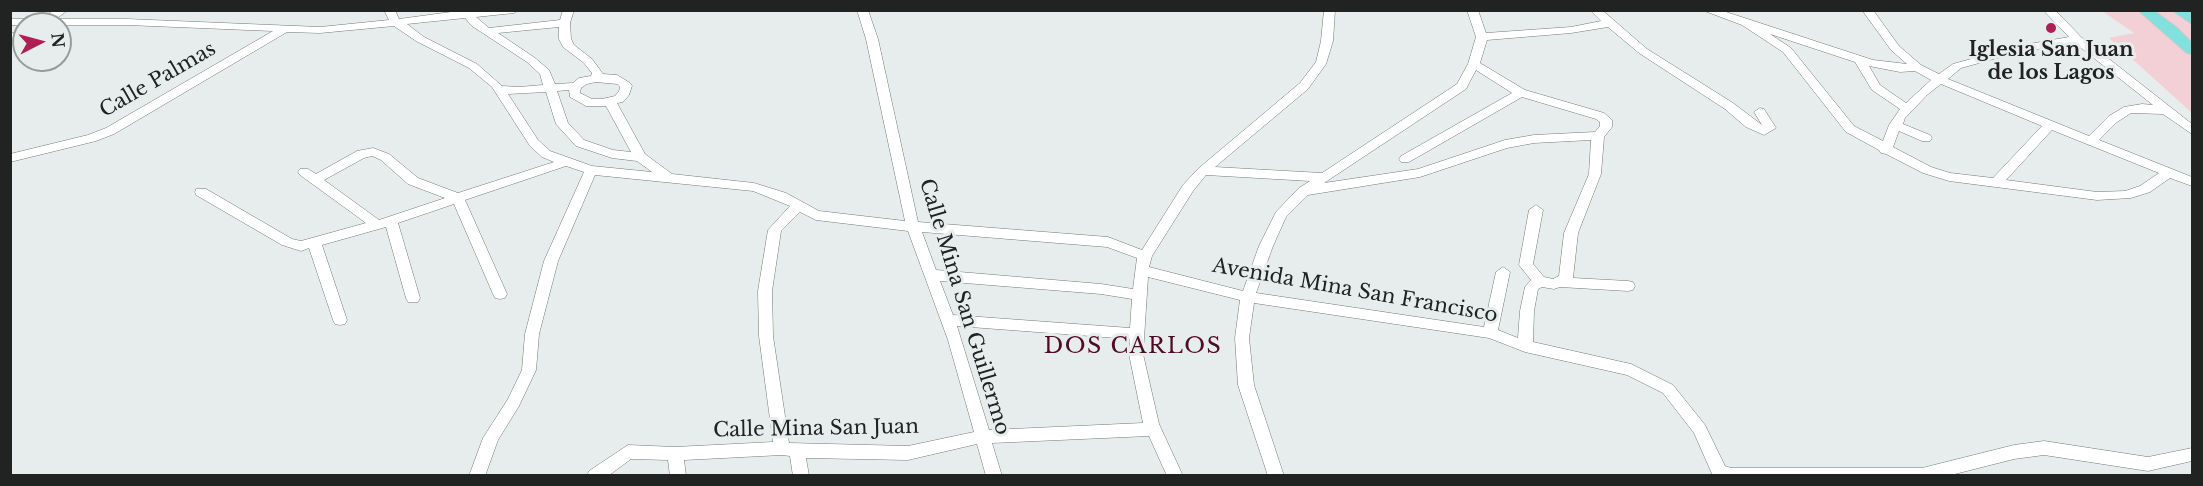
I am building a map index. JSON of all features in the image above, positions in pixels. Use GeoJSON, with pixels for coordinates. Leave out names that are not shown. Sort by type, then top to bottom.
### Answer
{"type":"FeatureCollection","features":[{"type":"Feature","properties":{"kind":"main road"},"geometry":{"type":"LineString","coordinates":[[2144,10],[2193,50]]}},
{"type":"Feature","properties":{"kind":"main road"},"geometry":{"type":"LineString","coordinates":[[2178,10],[2193,20]]}},
{"type":"Feature","properties":{"kind":"street"},"geometry":{"type":"LineString","coordinates":[[72,23],[214,24],[284,30],[356,28],[392,16],[514,10]]}},
{"type":"Feature","properties":{"kind":"street"},"geometry":{"type":"LineString","coordinates":[[569,10],[564,23],[565,39],[569,47],[588,61],[598,73],[596,78]]}},
{"type":"Feature","properties":{"kind":"street","name":"Calle Mina San Guillermo"},"geometry":{"type":"LineString","coordinates":[[862,10],[872,39],[912,224],[955,340],[994,476]]}},
{"type":"Feature","properties":{"kind":"street"},"geometry":{"type":"LineString","coordinates":[[1175,476],[1153,429],[1136,354],[1143,263],[1188,188],[1203,171],[1304,86],[1322,62],[1330,10]]}},
{"type":"Feature","properties":{"kind":"street"},"geometry":{"type":"LineString","coordinates":[[1276,476],[1246,385],[1242,338],[1248,297],[1266,246],[1281,215],[1321,177],[1421,116],[1462,86],[1474,64],[1482,37],[1472,10]]}},
{"type":"Feature","properties":{"kind":"street"},"geometry":{"type":"LineString","coordinates":[[1595,10],[1643,51],[1729,106],[1750,124],[1764,131],[1770,128],[1760,112]]}},
{"type":"Feature","properties":{"kind":"street"},"geometry":{"type":"LineString","coordinates":[[1707,10],[1859,59],[1887,66],[1917,67]]}},
{"type":"Feature","properties":{"kind":"street"},"geometry":{"type":"LineString","coordinates":[[1867,10],[1895,48],[1917,67],[1938,79],[2193,182]]}},
{"type":"Feature","properties":{"kind":"street"},"geometry":{"type":"LineString","coordinates":[[2048,10],[2077,39],[2193,130]]}},
{"type":"Feature","properties":{"kind":"street"},"geometry":{"type":"LineString","coordinates":[[470,13],[476,24],[531,60],[545,73],[548,88],[562,124],[580,143],[612,154],[640,157]]}},
{"type":"Feature","properties":{"kind":"street","name":"Avenida Mina San Francisco"},"geometry":{"type":"LineString","coordinates":[[392,16],[420,39],[473,66],[499,89],[534,143],[546,154],[566,162],[591,170],[754,187],[816,215],[884,224],[912,224],[1108,242],[1143,263],[1248,297],[1490,333],[1525,346],[1631,370],[1660,384],[1680,402],[1700,429],[1719,471],[1731,475],[1936,474],[2014,452],[2044,448],[2148,464],[2193,455]]}},
{"type":"Feature","properties":{"kind":"street"},"geometry":{"type":"LineString","coordinates":[[488,31],[564,23]]}},
{"type":"Feature","properties":{"kind":"street"},"geometry":{"type":"LineString","coordinates":[[1482,37],[1571,30],[1611,23]]}},
{"type":"Feature","properties":{"kind":"street"},"geometry":{"type":"LineString","coordinates":[[1747,24],[1788,50],[1850,129],[1885,150],[1927,170],[1949,177],[2097,196],[2126,195],[2145,189],[2170,172]]}},
{"type":"Feature","properties":{"kind":"street","name":"Calle Palmas"},"geometry":{"type":"LineString","coordinates":[[10,158],[110,131],[284,30]]}},
{"type":"Feature","properties":{"kind":"street"},"geometry":{"type":"LineString","coordinates":[[1885,150],[1895,125],[1907,110],[1938,79],[1957,66],[2018,49],[2077,39]]}},
{"type":"Feature","properties":{"kind":"street"},"geometry":{"type":"LineString","coordinates":[[1859,59],[1876,87],[1907,110]]}},
{"type":"Feature","properties":{"kind":"street"},"geometry":{"type":"LineString","coordinates":[[1474,64],[1521,93],[1600,116],[1606,120],[1606,127],[1598,136],[1595,174],[1570,233],[1567,273],[1562,283]]}},
{"type":"Feature","properties":{"kind":"street"},"geometry":{"type":"LineString","coordinates":[[499,89],[519,91],[576,86],[583,81],[596,78],[613,78],[626,86],[625,92],[619,99],[590,103],[574,94],[576,86]]}},
{"type":"Feature","properties":{"kind":"street"},"geometry":{"type":"LineString","coordinates":[[1405,159],[1521,93]]}},
{"type":"Feature","properties":{"kind":"street"},"geometry":{"type":"LineString","coordinates":[[610,102],[640,157],[668,178]]}},
{"type":"Feature","properties":{"kind":"street"},"geometry":{"type":"LineString","coordinates":[[2091,141],[2113,119],[2128,110],[2142,108],[2168,111]]}},
{"type":"Feature","properties":{"kind":"street"},"geometry":{"type":"LineString","coordinates":[[1998,182],[2050,124]]}},
{"type":"Feature","properties":{"kind":"street"},"geometry":{"type":"LineString","coordinates":[[1895,125],[1926,138]]}},
{"type":"Feature","properties":{"kind":"street"},"geometry":{"type":"LineString","coordinates":[[1304,191],[1420,173],[1505,144],[1534,139],[1598,136]]}},
{"type":"Feature","properties":{"kind":"street"},"geometry":{"type":"LineString","coordinates":[[377,225],[310,176],[361,154],[373,152],[385,157],[413,181],[458,198],[500,294]]}},
{"type":"Feature","properties":{"kind":"street"},"geometry":{"type":"LineString","coordinates":[[201,192],[288,242],[301,246],[315,245],[566,162]]}},
{"type":"Feature","properties":{"kind":"street"},"geometry":{"type":"LineString","coordinates":[[477,476],[491,438],[514,402],[529,370],[532,334],[551,261],[591,170]]}},
{"type":"Feature","properties":{"kind":"street"},"geometry":{"type":"LineString","coordinates":[[1203,171],[1321,177]]}},
{"type":"Feature","properties":{"kind":"street"},"geometry":{"type":"LineString","coordinates":[[798,206],[775,230],[765,291],[766,336],[790,449],[801,476]]}},
{"type":"Feature","properties":{"kind":"street"},"geometry":{"type":"LineString","coordinates":[[1536,210],[1526,265],[1540,281],[1554,284],[1628,286]]}},
{"type":"Feature","properties":{"kind":"street"},"geometry":{"type":"LineString","coordinates":[[391,220],[413,298]]}},
{"type":"Feature","properties":{"kind":"street"},"geometry":{"type":"LineString","coordinates":[[315,245],[340,320]]}},
{"type":"Feature","properties":{"kind":"street"},"geometry":{"type":"LineString","coordinates":[[1490,333],[1503,272]]}},
{"type":"Feature","properties":{"kind":"street"},"geometry":{"type":"LineString","coordinates":[[930,275],[1101,289],[1141,295]]}},
{"type":"Feature","properties":{"kind":"street"},"geometry":{"type":"LineString","coordinates":[[1525,346],[1527,311],[1532,287],[1540,281]]}},
{"type":"Feature","properties":{"kind":"street"},"geometry":{"type":"LineString","coordinates":[[947,320],[1137,334]]}},
{"type":"Feature","properties":{"kind":"street","name":"Calle Mina San Juan"},"geometry":{"type":"LineString","coordinates":[[595,476],[628,452],[675,454],[790,449],[908,453],[981,437],[1153,429]]}},
{"type":"Feature","properties":{"kind":"street"},"geometry":{"type":"LineString","coordinates":[[675,454],[678,476]]}},
{"type":"Feature","properties":{"kind":"shaded area"},"geometry":{"type":"Polygon","coordinates":[[[2102,11],[2192,11],[2192,113],[2109,38],[2134,33],[2102,11]]]}},
{"type":"Feature","properties":{"kind":"place","name":"Iglesia San Juan de los Lagos"},"geometry":{"type":"Point","coordinates":[2051,28]}},
{"type":"Feature","properties":{"kind":"district","name":"DOS CARLOS"},"geometry":{"type":"Point","coordinates":[1133,347]}}]}
